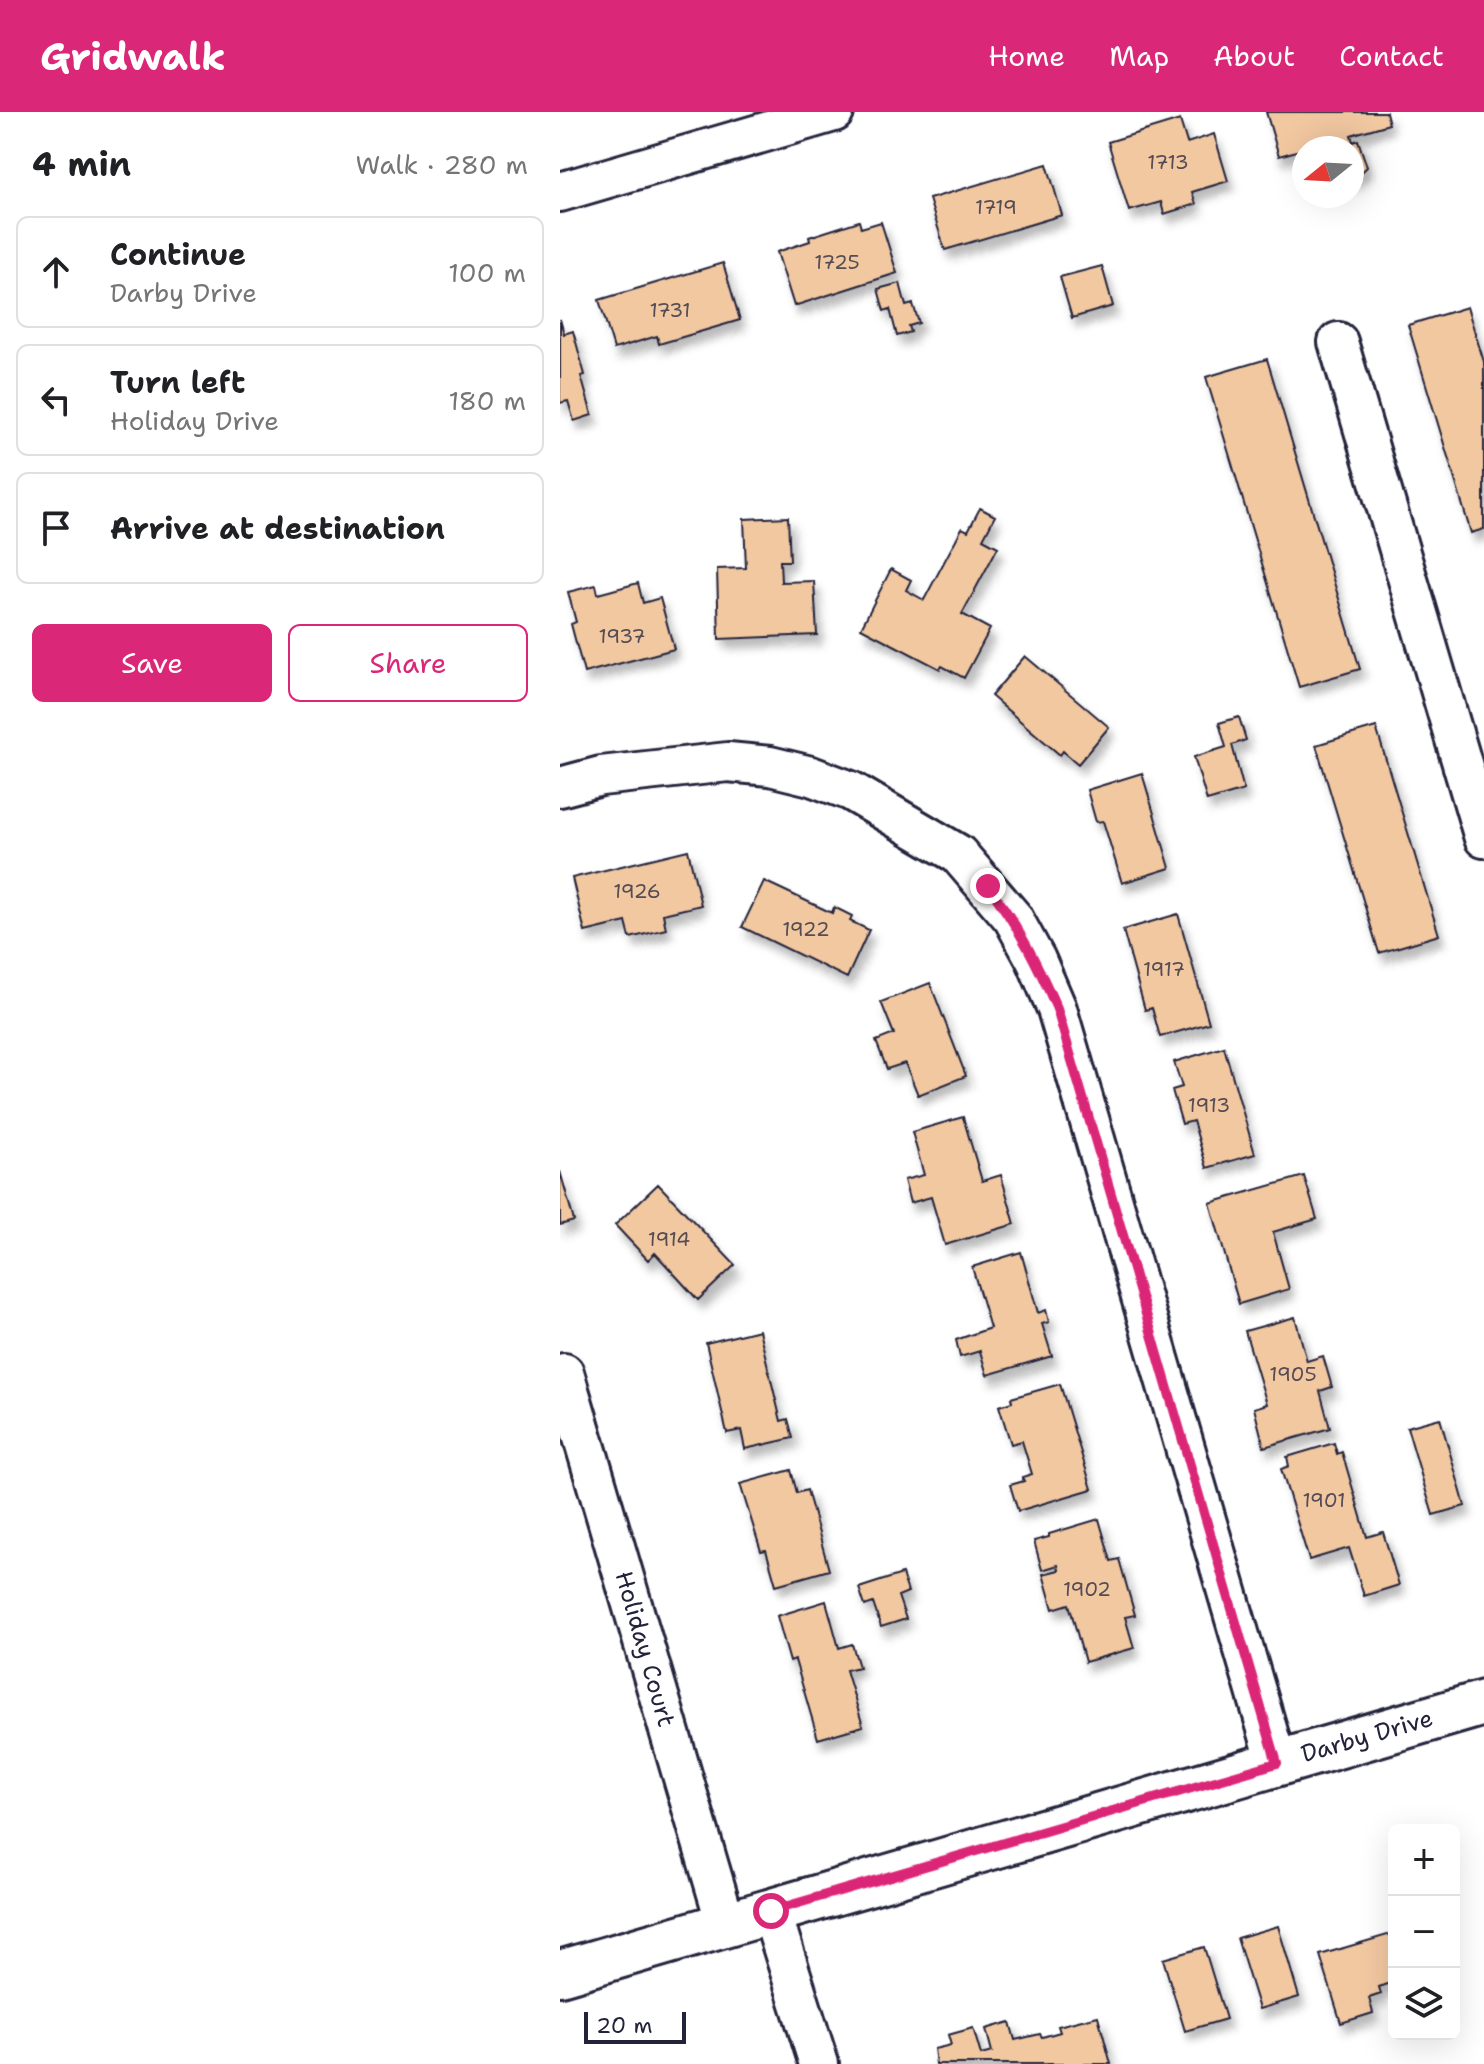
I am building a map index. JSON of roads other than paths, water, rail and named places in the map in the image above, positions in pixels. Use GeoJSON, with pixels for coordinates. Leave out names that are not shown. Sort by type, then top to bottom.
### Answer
{"type":"FeatureCollection","features":[{"type":"Feature","properties":{"kind":"main road","name":"Darby Drive"},"geometry":{"type":"LineString","coordinates":[[560,1973],[1484,1703]]}},
{"type":"Feature","properties":{"kind":"street"},"geometry":{"type":"LineString","coordinates":[[560,192],[834,112]]}},
{"type":"Feature","properties":{"kind":"street"},"geometry":{"type":"LineString","coordinates":[[1338,342],[1484,838]]}},
{"type":"Feature","properties":{"kind":"street"},"geometry":{"type":"LineString","coordinates":[[560,787],[601,776],[728,762],[770,766],[811,776],[851,791],[958,854],[1013,918],[1036,960],[1057,1009],[1277,1763]]}},
{"type":"Feature","properties":{"kind":"street","name":"Holiday Court"},"geometry":{"type":"LineString","coordinates":[[564,1373],[726,1924]]}},
{"type":"Feature","properties":{"kind":"street"},"geometry":{"type":"LineString","coordinates":[[771,1911],[819,2064]]}}]}
